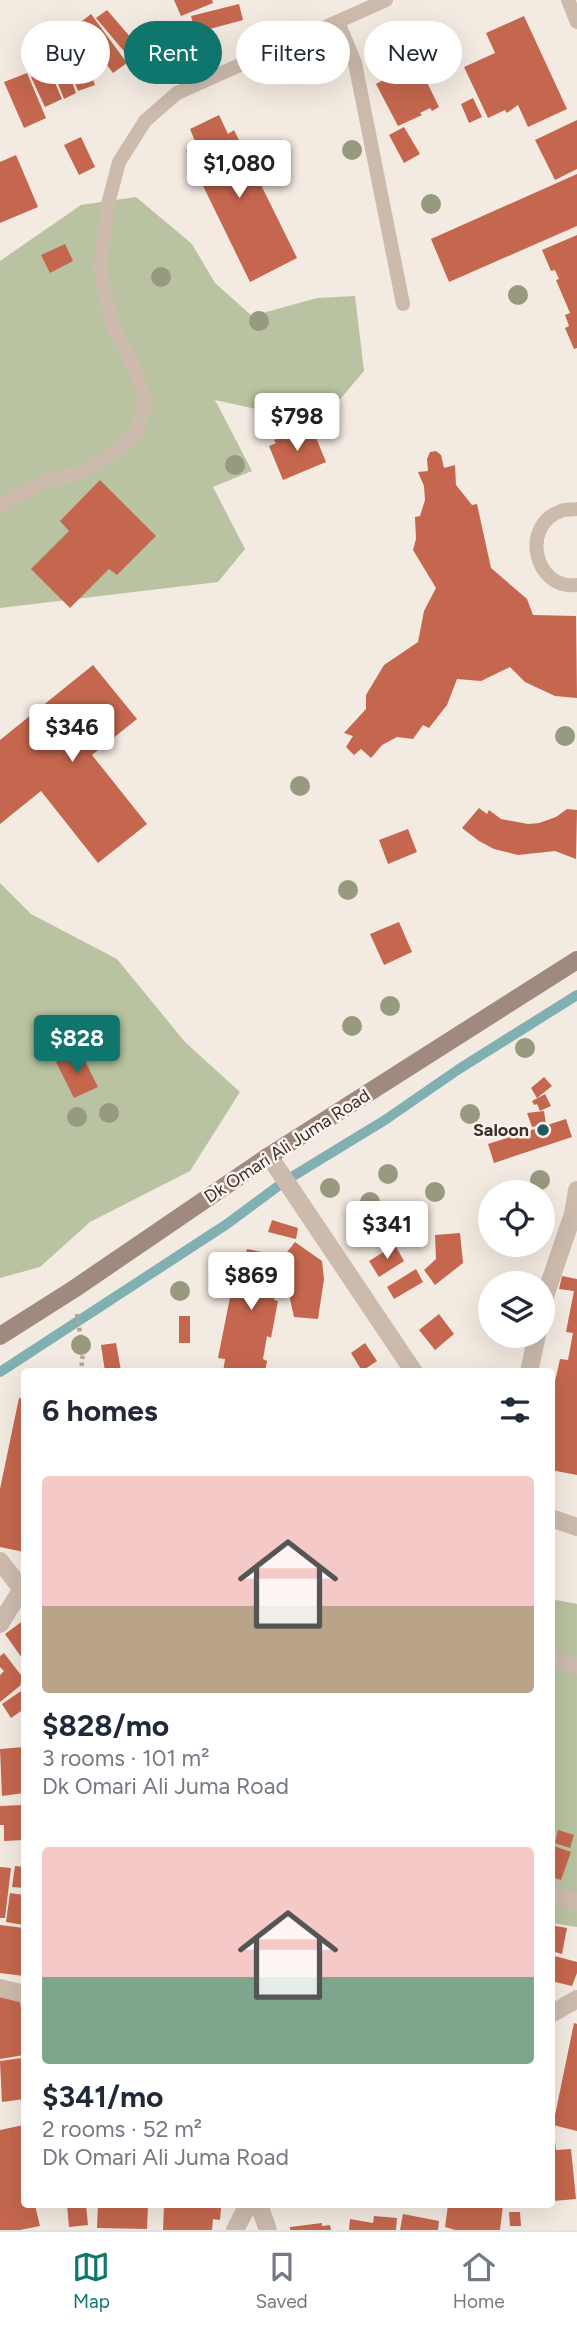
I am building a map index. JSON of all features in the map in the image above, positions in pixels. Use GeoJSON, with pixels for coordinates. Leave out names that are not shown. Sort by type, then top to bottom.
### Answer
{"type":"FeatureCollection","features":[{"type":"Feature","properties":{"kind":"street","name":"Dk Omari Ali Juma Road"},"geometry":{"type":"LineString","coordinates":[[0,1336],[269,1156],[577,960]]}},
{"type":"Feature","properties":{"kind":"street"},"geometry":{"type":"LineString","coordinates":[[269,1156],[411,1368]]}},
{"type":"Feature","properties":{"kind":"street"},"geometry":{"type":"LineString","coordinates":[[554,1271],[575,1214],[577,1190]]}},
{"type":"Feature","properties":{"kind":"street"},"geometry":{"type":"LineString","coordinates":[[530,1368],[534,1348]]}},
{"type":"Feature","properties":{"kind":"street"},"geometry":{"type":"LineString","coordinates":[[555,1519],[577,1527]]}},
{"type":"Feature","properties":{"kind":"street"},"geometry":{"type":"LineString","coordinates":[[0,1561],[21,1587]]}},
{"type":"Feature","properties":{"kind":"street"},"geometry":{"type":"LineString","coordinates":[[0,1624],[21,1593]]}},
{"type":"Feature","properties":{"kind":"street"},"geometry":{"type":"LineString","coordinates":[[555,1659],[577,1667]]}},
{"type":"Feature","properties":{"kind":"street"},"geometry":{"type":"LineString","coordinates":[[555,1895],[577,1902]]}},
{"type":"Feature","properties":{"kind":"street"},"geometry":{"type":"LineString","coordinates":[[0,1988],[21,1993]]}},
{"type":"Feature","properties":{"kind":"street"},"geometry":{"type":"LineString","coordinates":[[555,2012],[577,1999]]}},
{"type":"Feature","properties":{"kind":"street"},"geometry":{"type":"LineString","coordinates":[[235,2230],[246,2208]]}},
{"type":"Feature","properties":{"kind":"street"},"geometry":{"type":"LineString","coordinates":[[260,2208],[268,2230]]}},
{"type":"Feature","properties":{"kind":"lane"},"geometry":{"type":"LineString","coordinates":[[340,21],[386,0]]}},
{"type":"Feature","properties":{"kind":"lane"},"geometry":{"type":"LineString","coordinates":[[568,0],[577,22]]}},
{"type":"Feature","properties":{"kind":"lane"},"geometry":{"type":"LineString","coordinates":[[350,51],[355,63],[403,304]]}},
{"type":"Feature","properties":{"kind":"lane"},"geometry":{"type":"LineString","coordinates":[[0,506],[44,482],[80,473],[115,453],[137,430],[146,399],[130,358],[113,326],[100,272],[107,208],[119,162],[145,121],[177,93],[236,67]]}},
{"type":"Feature","properties":{"kind":"lane"},"geometry":{"type":"LineString","coordinates":[[577,509],[560,511],[544,522],[536,541],[538,561],[550,578],[568,586],[577,585]]}},
{"type":"Feature","properties":{"kind":"path"},"geometry":{"type":"LineString","coordinates":[[74,1289],[83,1352],[81,1368]]}},
{"type":"Feature","properties":{"kind":"green space"},"geometry":{"type":"Polygon","coordinates":[[[136,197],[192,244],[215,283],[252,316],[317,298],[355,296],[364,371],[320,423],[215,400],[252,471],[213,487],[245,549],[218,582],[0,608],[0,261],[81,205],[136,197]]]}},
{"type":"Feature","properties":{"kind":"green space"},"geometry":{"type":"Polygon","coordinates":[[[0,883],[31,914],[117,959],[185,1042],[240,1092],[190,1171],[90,1222],[40,1267],[0,1278],[0,883]]]}},
{"type":"Feature","properties":{"kind":"green space"},"geometry":{"type":"Polygon","coordinates":[[[555,1600],[577,1604],[577,1927],[555,1924],[555,1600]]]}},
{"type":"Feature","properties":{"kind":"building"},"geometry":{"type":"Polygon","coordinates":[[[174,0],[212,0],[213,3],[181,16],[174,0]]]}},
{"type":"Feature","properties":{"kind":"building"},"geometry":{"type":"Polygon","coordinates":[[[239,4],[243,20],[222,26],[222,21],[192,21],[191,16],[239,4]]]}},
{"type":"Feature","properties":{"kind":"building"},"geometry":{"type":"Polygon","coordinates":[[[107,10],[124,30],[124,51],[110,35],[110,21],[99,21],[96,18],[107,10]]]}},
{"type":"Feature","properties":{"kind":"building"},"geometry":{"type":"Polygon","coordinates":[[[91,14],[96,21],[82,21],[91,14]]]}},
{"type":"Feature","properties":{"kind":"building"},"geometry":{"type":"Polygon","coordinates":[[[524,16],[567,109],[528,127],[518,105],[507,113],[505,110],[488,118],[464,67],[495,53],[486,33],[524,16]]]}},
{"type":"Feature","properties":{"kind":"building"},"geometry":{"type":"Polygon","coordinates":[[[110,40],[124,59],[124,65],[113,73],[110,69],[110,40]]]}},
{"type":"Feature","properties":{"kind":"building"},"geometry":{"type":"Polygon","coordinates":[[[21,75],[21,84],[32,84],[46,118],[24,128],[4,82],[21,75]]]}},
{"type":"Feature","properties":{"kind":"building"},"geometry":{"type":"Polygon","coordinates":[[[34,84],[56,84],[62,99],[45,107],[34,84]]]}},
{"type":"Feature","properties":{"kind":"building"},"geometry":{"type":"Polygon","coordinates":[[[58,84],[73,84],[76,93],[64,99],[58,84]]]}},
{"type":"Feature","properties":{"kind":"building"},"geometry":{"type":"Polygon","coordinates":[[[75,84],[95,84],[95,85],[78,91],[75,84]]]}},
{"type":"Feature","properties":{"kind":"building"},"geometry":{"type":"Polygon","coordinates":[[[376,84],[428,84],[439,107],[432,111],[430,108],[420,113],[422,115],[398,126],[376,84]]]}},
{"type":"Feature","properties":{"kind":"building"},"geometry":{"type":"Polygon","coordinates":[[[473,98],[482,117],[469,123],[461,104],[473,98]]]}},
{"type":"Feature","properties":{"kind":"building"},"geometry":{"type":"Polygon","coordinates":[[[219,115],[228,134],[234,130],[297,258],[250,282],[186,151],[197,146],[190,129],[219,115]]]}},
{"type":"Feature","properties":{"kind":"building"},"geometry":{"type":"Polygon","coordinates":[[[577,120],[577,169],[555,180],[535,140],[577,120]]]}},
{"type":"Feature","properties":{"kind":"building"},"geometry":{"type":"Polygon","coordinates":[[[404,127],[420,154],[404,163],[389,135],[404,127]]]}},
{"type":"Feature","properties":{"kind":"building"},"geometry":{"type":"Polygon","coordinates":[[[81,137],[95,167],[79,175],[64,145],[81,137]]]}},
{"type":"Feature","properties":{"kind":"building"},"geometry":{"type":"Polygon","coordinates":[[[16,155],[38,207],[0,223],[0,162],[16,155]]]}},
{"type":"Feature","properties":{"kind":"building"},"geometry":{"type":"Polygon","coordinates":[[[577,174],[577,226],[449,282],[431,239],[577,174]]]}},
{"type":"Feature","properties":{"kind":"building"},"geometry":{"type":"Polygon","coordinates":[[[577,235],[577,348],[574,349],[565,328],[569,326],[565,315],[570,313],[556,280],[559,279],[555,270],[551,271],[542,250],[577,235]]]}},
{"type":"Feature","properties":{"kind":"building"},"geometry":{"type":"Polygon","coordinates":[[[65,244],[73,261],[50,273],[41,255],[65,244]]]}},
{"type":"Feature","properties":{"kind":"building"},"geometry":{"type":"Polygon","coordinates":[[[312,428],[326,462],[283,480],[269,446],[276,443],[274,440],[298,430],[300,434],[312,428]]]}},
{"type":"Feature","properties":{"kind":"building"},"geometry":{"type":"Polygon","coordinates":[[[436,451],[441,455],[444,468],[455,465],[456,485],[472,505],[477,504],[491,568],[527,599],[533,615],[576,616],[577,698],[555,696],[525,682],[510,667],[481,681],[457,679],[447,705],[429,728],[423,725],[413,739],[397,737],[382,745],[371,758],[361,749],[354,755],[346,747],[353,736],[344,733],[366,709],[366,695],[384,665],[418,642],[424,611],[436,588],[413,550],[416,539],[415,517],[420,516],[425,500],[424,486],[418,472],[428,471],[427,459],[430,452],[436,451]]]}},
{"type":"Feature","properties":{"kind":"building"},"geometry":{"type":"Polygon","coordinates":[[[100,480],[156,536],[117,575],[109,569],[70,608],[31,569],[69,531],[60,521],[100,480]]]}},
{"type":"Feature","properties":{"kind":"building"},"geometry":{"type":"Polygon","coordinates":[[[93,665],[137,719],[92,755],[147,824],[98,863],[41,791],[0,824],[0,740],[93,665]]]}},
{"type":"Feature","properties":{"kind":"building"},"geometry":{"type":"Polygon","coordinates":[[[479,808],[487,814],[489,810],[501,819],[528,824],[556,817],[567,809],[577,810],[576,859],[555,851],[518,855],[494,849],[462,828],[479,808]]]}},
{"type":"Feature","properties":{"kind":"building"},"geometry":{"type":"Polygon","coordinates":[[[408,829],[417,852],[388,864],[379,840],[408,829]]]}},
{"type":"Feature","properties":{"kind":"building"},"geometry":{"type":"Polygon","coordinates":[[[399,922],[412,952],[384,965],[370,934],[399,922]]]}},
{"type":"Feature","properties":{"kind":"building"},"geometry":{"type":"Polygon","coordinates":[[[80,1051],[98,1087],[74,1098],[56,1062],[80,1051]]]}},
{"type":"Feature","properties":{"kind":"building"},"geometry":{"type":"Polygon","coordinates":[[[544,1077],[552,1086],[537,1098],[531,1088],[544,1077]]]}},
{"type":"Feature","properties":{"kind":"building"},"geometry":{"type":"Polygon","coordinates":[[[545,1094],[551,1106],[540,1111],[532,1101],[545,1094]]]}},
{"type":"Feature","properties":{"kind":"building"},"geometry":{"type":"Polygon","coordinates":[[[544,1111],[546,1124],[532,1127],[527,1113],[544,1111]]]}},
{"type":"Feature","properties":{"kind":"building"},"geometry":{"type":"Polygon","coordinates":[[[566,1119],[572,1137],[494,1163],[488,1144],[566,1119]]]}},
{"type":"Feature","properties":{"kind":"building"},"geometry":{"type":"Polygon","coordinates":[[[272,1220],[298,1228],[296,1239],[268,1232],[272,1220]]]}},
{"type":"Feature","properties":{"kind":"building"},"geometry":{"type":"Polygon","coordinates":[[[460,1233],[463,1263],[435,1285],[424,1270],[436,1259],[435,1235],[460,1233]]]}},
{"type":"Feature","properties":{"kind":"building"},"geometry":{"type":"Polygon","coordinates":[[[295,1242],[322,1261],[324,1279],[318,1319],[294,1317],[287,1252],[295,1242]]]}},
{"type":"Feature","properties":{"kind":"building"},"geometry":{"type":"Polygon","coordinates":[[[395,1245],[404,1261],[379,1277],[369,1261],[395,1245]]]}},
{"type":"Feature","properties":{"kind":"building"},"geometry":{"type":"Polygon","coordinates":[[[247,1249],[287,1257],[274,1300],[278,1301],[271,1338],[267,1336],[263,1359],[267,1361],[266,1368],[224,1368],[225,1359],[218,1358],[237,1262],[244,1263],[247,1249]]]}},
{"type":"Feature","properties":{"kind":"building"},"geometry":{"type":"Polygon","coordinates":[[[416,1269],[423,1282],[394,1299],[387,1287],[416,1269]]]}},
{"type":"Feature","properties":{"kind":"building"},"geometry":{"type":"Polygon","coordinates":[[[562,1276],[577,1279],[577,1475],[555,1471],[555,1381],[560,1359],[568,1360],[573,1333],[566,1332],[574,1291],[559,1289],[562,1276]]]}},
{"type":"Feature","properties":{"kind":"building"},"geometry":{"type":"Polygon","coordinates":[[[439,1314],[454,1334],[435,1350],[419,1330],[439,1314]]]}},
{"type":"Feature","properties":{"kind":"building"},"geometry":{"type":"Polygon","coordinates":[[[179,1316],[190,1316],[190,1343],[179,1343],[179,1316]]]}},
{"type":"Feature","properties":{"kind":"building"},"geometry":{"type":"Polygon","coordinates":[[[116,1343],[120,1368],[104,1368],[101,1345],[116,1343]]]}},
{"type":"Feature","properties":{"kind":"building"},"geometry":{"type":"Polygon","coordinates":[[[365,1343],[377,1361],[366,1368],[360,1368],[351,1353],[365,1343]]]}},
{"type":"Feature","properties":{"kind":"building"},"geometry":{"type":"Polygon","coordinates":[[[21,1398],[21,1551],[0,1547],[0,1489],[21,1398]]]}},
{"type":"Feature","properties":{"kind":"building"},"geometry":{"type":"Polygon","coordinates":[[[21,1622],[21,1657],[5,1634],[21,1622]]]}},
{"type":"Feature","properties":{"kind":"building"},"geometry":{"type":"Polygon","coordinates":[[[4,1653],[21,1675],[21,1685],[0,1702],[0,1675],[4,1671],[0,1667],[0,1656],[4,1653]]]}},
{"type":"Feature","properties":{"kind":"building"},"geometry":{"type":"Polygon","coordinates":[[[21,1691],[21,1711],[11,1718],[2,1704],[21,1691]]]}},
{"type":"Feature","properties":{"kind":"building"},"geometry":{"type":"Polygon","coordinates":[[[21,1747],[21,1793],[2,1796],[0,1749],[21,1747]]]}},
{"type":"Feature","properties":{"kind":"building"},"geometry":{"type":"Polygon","coordinates":[[[21,1805],[21,1840],[4,1841],[4,1825],[0,1825],[0,1806],[21,1805]]]}},
{"type":"Feature","properties":{"kind":"building"},"geometry":{"type":"Polygon","coordinates":[[[558,1830],[574,1835],[570,1848],[555,1843],[558,1830]]]}},
{"type":"Feature","properties":{"kind":"building"},"geometry":{"type":"Polygon","coordinates":[[[555,1846],[571,1852],[561,1880],[555,1878],[555,1846]]]}},
{"type":"Feature","properties":{"kind":"building"},"geometry":{"type":"Polygon","coordinates":[[[15,1866],[21,1867],[21,1888],[12,1887],[15,1866]]]}},
{"type":"Feature","properties":{"kind":"building"},"geometry":{"type":"Polygon","coordinates":[[[0,1867],[11,1868],[5,1918],[0,1918],[0,1867]]]}},
{"type":"Feature","properties":{"kind":"building"},"geometry":{"type":"Polygon","coordinates":[[[10,1893],[21,1895],[21,1924],[6,1922],[10,1893]]]}},
{"type":"Feature","properties":{"kind":"building"},"geometry":{"type":"Polygon","coordinates":[[[0,1925],[21,1928],[21,1976],[0,1973],[0,1925]]]}},
{"type":"Feature","properties":{"kind":"building"},"geometry":{"type":"Polygon","coordinates":[[[555,1926],[567,1928],[562,1954],[555,1952],[555,1926]]]}},
{"type":"Feature","properties":{"kind":"building"},"geometry":{"type":"Polygon","coordinates":[[[555,1956],[577,1962],[577,1973],[572,1986],[555,1982],[555,1956]]]}},
{"type":"Feature","properties":{"kind":"building"},"geometry":{"type":"Polygon","coordinates":[[[0,1997],[20,2001],[21,2056],[0,2059],[0,1997]]]}},
{"type":"Feature","properties":{"kind":"building"},"geometry":{"type":"Polygon","coordinates":[[[574,2023],[577,2024],[577,2131],[555,2126],[574,2023]]]}},
{"type":"Feature","properties":{"kind":"building"},"geometry":{"type":"Polygon","coordinates":[[[21,2058],[21,2099],[2,2102],[0,2061],[21,2058]]]}},
{"type":"Feature","properties":{"kind":"building"},"geometry":{"type":"Polygon","coordinates":[[[21,2126],[21,2208],[36,2208],[40,2226],[0,2230],[0,2130],[21,2126]]]}},
{"type":"Feature","properties":{"kind":"building"},"geometry":{"type":"Polygon","coordinates":[[[555,2141],[556,2150],[571,2149],[576,2199],[555,2201],[555,2141]]]}},
{"type":"Feature","properties":{"kind":"building"},"geometry":{"type":"Polygon","coordinates":[[[67,2208],[86,2208],[88,2225],[69,2227],[67,2208]]]}},
{"type":"Feature","properties":{"kind":"building"},"geometry":{"type":"Polygon","coordinates":[[[98,2208],[148,2208],[147,2229],[97,2228],[98,2208]]]}},
{"type":"Feature","properties":{"kind":"building"},"geometry":{"type":"Polygon","coordinates":[[[164,2208],[221,2208],[220,2220],[213,2219],[212,2230],[163,2230],[164,2208]]]}},
{"type":"Feature","properties":{"kind":"building"},"geometry":{"type":"Polygon","coordinates":[[[448,2208],[503,2208],[500,2230],[455,2230],[445,2227],[448,2208]]]}},
{"type":"Feature","properties":{"kind":"building"},"geometry":{"type":"Polygon","coordinates":[[[509,2212],[520,2212],[521,2226],[510,2226],[509,2212]]]}},
{"type":"Feature","properties":{"kind":"building"},"geometry":{"type":"Polygon","coordinates":[[[403,2214],[439,2221],[438,2230],[400,2230],[403,2214]]]}},
{"type":"Feature","properties":{"kind":"building"},"geometry":{"type":"Polygon","coordinates":[[[374,2216],[397,2218],[396,2230],[349,2230],[350,2219],[373,2223],[374,2216]]]}},
{"type":"Feature","properties":{"kind":"building"},"geometry":{"type":"Polygon","coordinates":[[[322,2223],[322,2226],[330,2225],[331,2230],[290,2230],[290,2227],[322,2223]]]}},
{"type":"Feature","properties":{"kind":"waterway"},"geometry":{"type":"LineString","coordinates":[[0,1372],[227,1224],[285,1181],[385,1120],[459,1069],[577,995]]}},
{"type":"Feature","properties":{"kind":"place","name":"Saloon"},"geometry":{"type":"Point","coordinates":[543,1130]}}]}
